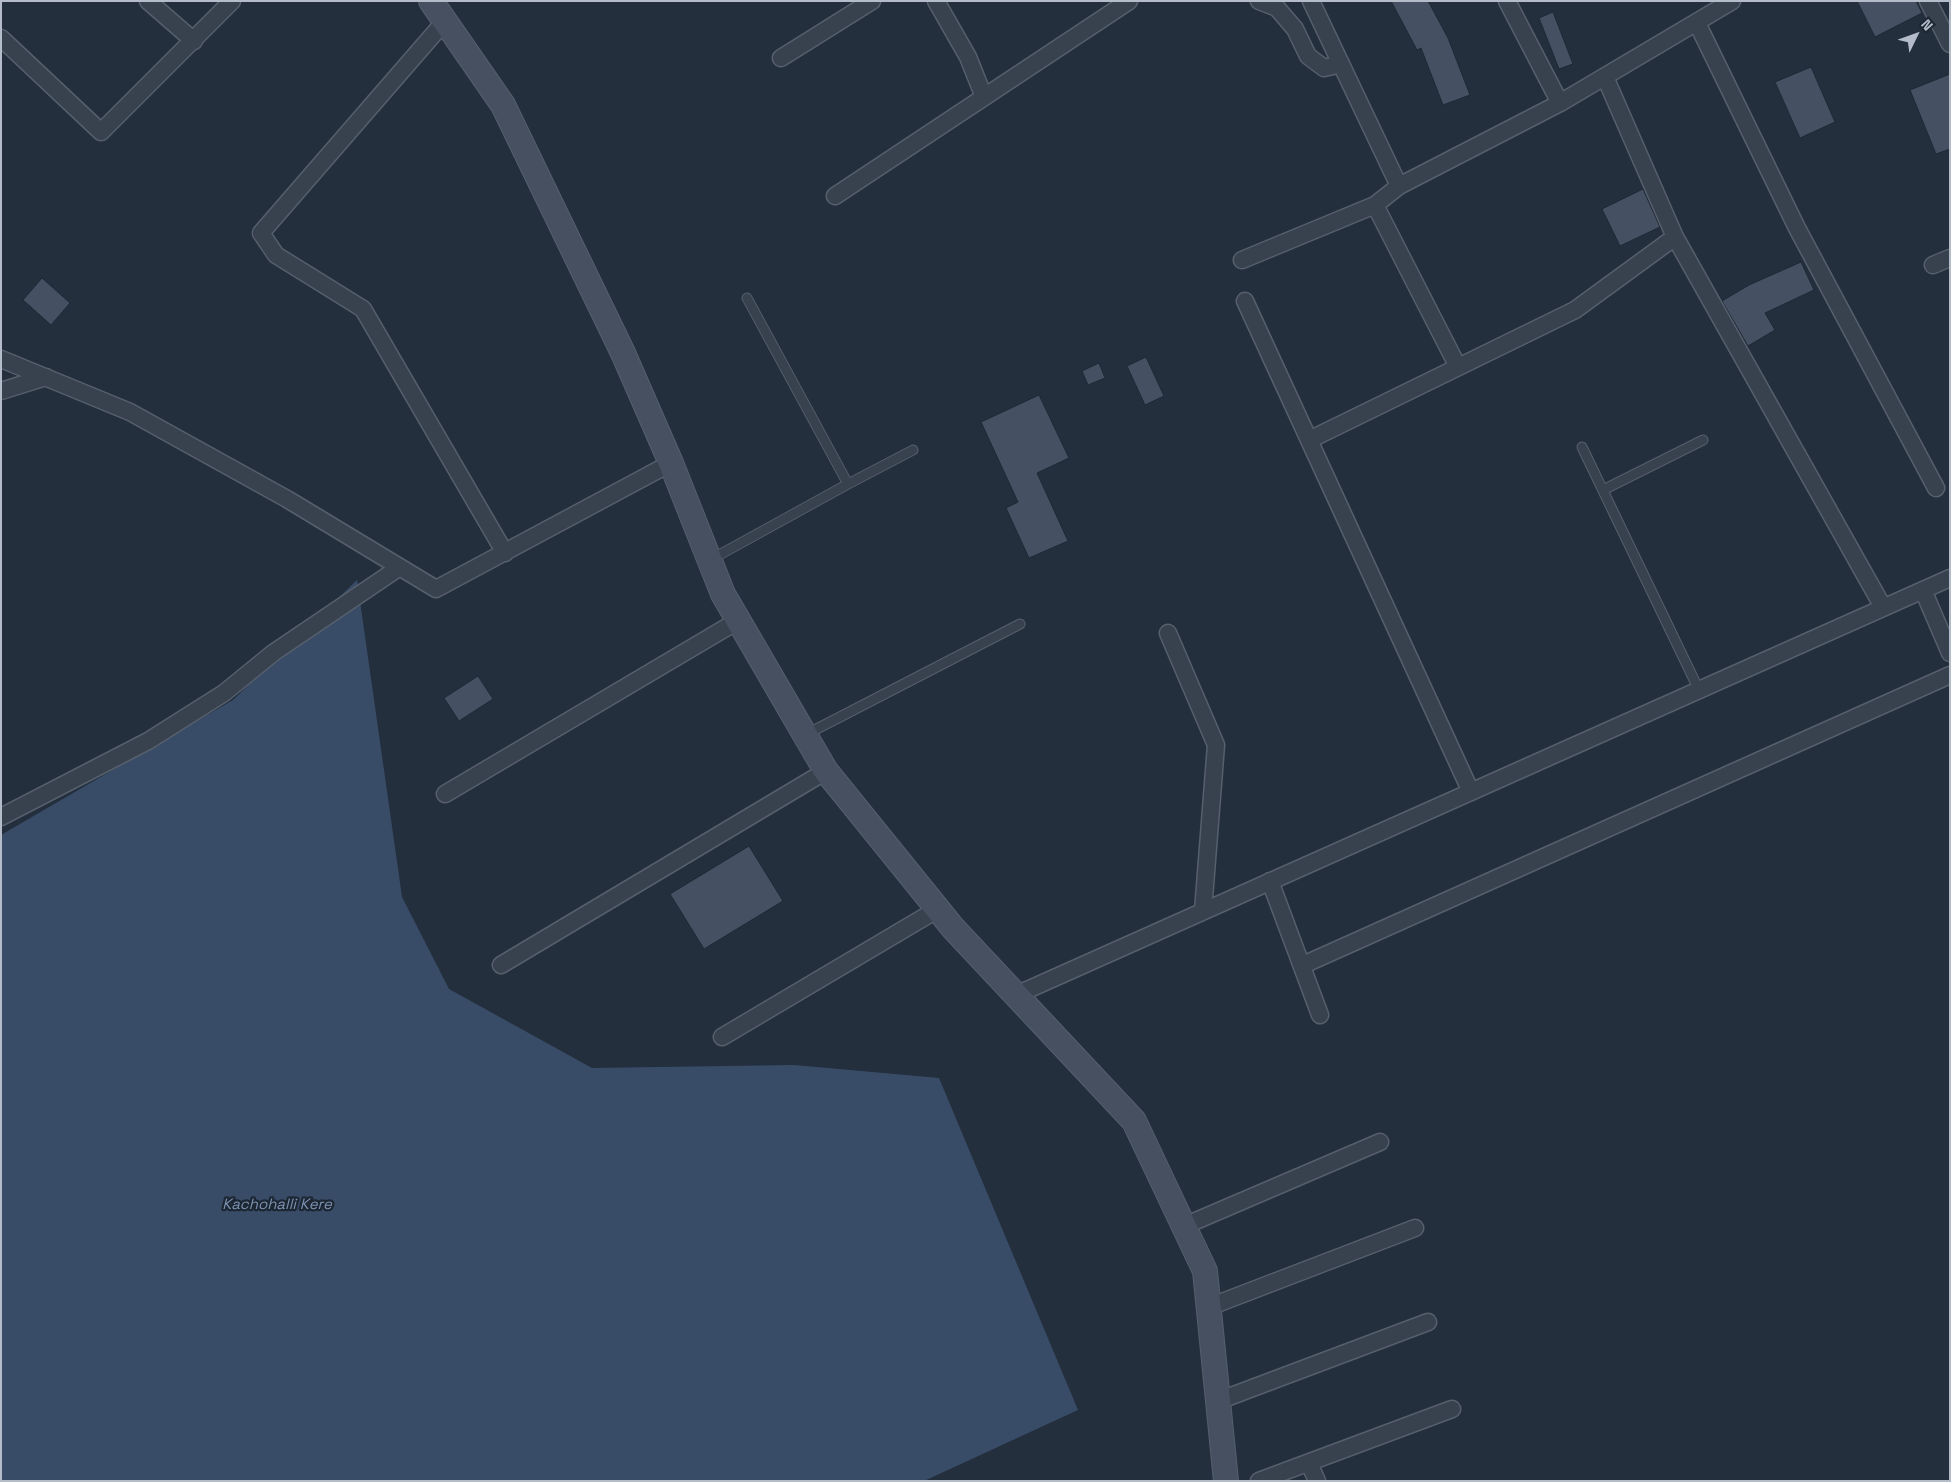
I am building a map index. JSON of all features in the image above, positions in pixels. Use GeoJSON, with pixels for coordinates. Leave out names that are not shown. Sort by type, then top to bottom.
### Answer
{"type":"FeatureCollection","features":[{"type":"Feature","properties":{"kind":"street"},"geometry":{"type":"LineString","coordinates":[[148,1],[194,41]]}},
{"type":"Feature","properties":{"kind":"street"},"geometry":{"type":"LineString","coordinates":[[1,38],[101,132],[232,1]]}},
{"type":"Feature","properties":{"kind":"street"},"geometry":{"type":"LineString","coordinates":[[431,1],[503,105],[623,353],[672,463],[723,594],[826,771],[938,909],[1134,1121],[1205,1271],[1226,1481]]}},
{"type":"Feature","properties":{"kind":"street"},"geometry":{"type":"LineString","coordinates":[[781,58],[872,1]]}},
{"type":"Feature","properties":{"kind":"street"},"geometry":{"type":"LineString","coordinates":[[936,1],[968,57],[984,98]]}},
{"type":"Feature","properties":{"kind":"street"},"geometry":{"type":"LineString","coordinates":[[835,196],[1129,1]]}},
{"type":"Feature","properties":{"kind":"street"},"geometry":{"type":"LineString","coordinates":[[1259,1],[1277,8],[1295,29],[1308,56],[1324,68],[1341,64]]}},
{"type":"Feature","properties":{"kind":"street"},"geometry":{"type":"LineString","coordinates":[[1311,1],[1398,186]]}},
{"type":"Feature","properties":{"kind":"street"},"geometry":{"type":"LineString","coordinates":[[1507,1],[1560,103]]}},
{"type":"Feature","properties":{"kind":"street"},"geometry":{"type":"LineString","coordinates":[[1242,260],[1375,205],[1398,186],[1560,103],[1732,1]]}},
{"type":"Feature","properties":{"kind":"street"},"geometry":{"type":"LineString","coordinates":[[1928,1],[1950,44]]}},
{"type":"Feature","properties":{"kind":"street"},"geometry":{"type":"LineString","coordinates":[[445,21],[261,233],[276,255],[363,309],[505,553]]}},
{"type":"Feature","properties":{"kind":"street"},"geometry":{"type":"LineString","coordinates":[[1697,23],[1798,228],[1936,488]]}},
{"type":"Feature","properties":{"kind":"street"},"geometry":{"type":"LineString","coordinates":[[1605,77],[1676,237],[1883,608]]}},
{"type":"Feature","properties":{"kind":"street"},"geometry":{"type":"LineString","coordinates":[[1375,205],[1458,367]]}},
{"type":"Feature","properties":{"kind":"street"},"geometry":{"type":"LineString","coordinates":[[1308,440],[1575,310],[1676,237]]}},
{"type":"Feature","properties":{"kind":"street"},"geometry":{"type":"LineString","coordinates":[[1933,265],[1950,258]]}},
{"type":"Feature","properties":{"kind":"street"},"geometry":{"type":"LineString","coordinates":[[1245,300],[1470,792]]}},
{"type":"Feature","properties":{"kind":"street"},"geometry":{"type":"LineString","coordinates":[[1,359],[130,412],[287,499],[436,589],[672,463]]}},
{"type":"Feature","properties":{"kind":"street"},"geometry":{"type":"LineString","coordinates":[[1,391],[46,378]]}},
{"type":"Feature","properties":{"kind":"street"},"geometry":{"type":"LineString","coordinates":[[1,817],[148,741],[224,693],[273,653],[400,566]]}},
{"type":"Feature","properties":{"kind":"street"},"geometry":{"type":"LineString","coordinates":[[1016,994],[1950,578]]}},
{"type":"Feature","properties":{"kind":"street"},"geometry":{"type":"LineString","coordinates":[[1923,590],[1950,653]]}},
{"type":"Feature","properties":{"kind":"street"},"geometry":{"type":"LineString","coordinates":[[445,794],[738,620]]}},
{"type":"Feature","properties":{"kind":"street"},"geometry":{"type":"LineString","coordinates":[[1168,633],[1216,745],[1203,911]]}},
{"type":"Feature","properties":{"kind":"street"},"geometry":{"type":"LineString","coordinates":[[1303,965],[1950,675]]}},
{"type":"Feature","properties":{"kind":"street"},"geometry":{"type":"LineString","coordinates":[[501,965],[826,771]]}},
{"type":"Feature","properties":{"kind":"street"},"geometry":{"type":"LineString","coordinates":[[1270,881],[1303,965],[1320,1015]]}},
{"type":"Feature","properties":{"kind":"street"},"geometry":{"type":"LineString","coordinates":[[722,1037],[938,909]]}},
{"type":"Feature","properties":{"kind":"street"},"geometry":{"type":"LineString","coordinates":[[1184,1226],[1380,1142]]}},
{"type":"Feature","properties":{"kind":"street"},"geometry":{"type":"LineString","coordinates":[[1209,1307],[1415,1228]]}},
{"type":"Feature","properties":{"kind":"street"},"geometry":{"type":"LineString","coordinates":[[1218,1401],[1428,1322]]}},
{"type":"Feature","properties":{"kind":"street"},"geometry":{"type":"LineString","coordinates":[[1260,1481],[1452,1409]]}},
{"type":"Feature","properties":{"kind":"street"},"geometry":{"type":"LineString","coordinates":[[1310,1463],[1317,1481]]}},
{"type":"Feature","properties":{"kind":"lane"},"geometry":{"type":"LineString","coordinates":[[747,298],[848,484]]}},
{"type":"Feature","properties":{"kind":"lane"},"geometry":{"type":"LineString","coordinates":[[1603,490],[1704,440]]}},
{"type":"Feature","properties":{"kind":"lane"},"geometry":{"type":"LineString","coordinates":[[1582,447],[1699,690]]}},
{"type":"Feature","properties":{"kind":"lane"},"geometry":{"type":"LineString","coordinates":[[710,560],[914,450]]}},
{"type":"Feature","properties":{"kind":"lane"},"geometry":{"type":"LineString","coordinates":[[805,735],[1020,624]]}},
{"type":"Feature","properties":{"kind":"water","name":"Kachohalli Kere"},"geometry":{"type":"Polygon","coordinates":[[[357,580],[402,897],[449,989],[592,1068],[794,1065],[939,1078],[1078,1410],[924,1481],[1,1481],[1,835],[233,700],[357,580]]]}},
{"type":"Feature","properties":{"kind":"building"},"geometry":{"type":"Polygon","coordinates":[[[1391,1],[1428,1],[1448,38],[1470,95],[1443,105],[1421,48],[1417,50],[1391,1]]]}},
{"type":"Feature","properties":{"kind":"building"},"geometry":{"type":"Polygon","coordinates":[[[1857,1],[1916,1],[1922,13],[1875,37],[1857,1]]]}},
{"type":"Feature","properties":{"kind":"building"},"geometry":{"type":"Polygon","coordinates":[[[1553,12],[1573,64],[1559,69],[1539,18],[1553,12]]]}},
{"type":"Feature","properties":{"kind":"building"},"geometry":{"type":"Polygon","coordinates":[[[1811,67],[1835,122],[1800,138],[1775,82],[1811,67]]]}},
{"type":"Feature","properties":{"kind":"building"},"geometry":{"type":"Polygon","coordinates":[[[1950,74],[1950,149],[1936,154],[1910,90],[1950,74]]]}},
{"type":"Feature","properties":{"kind":"building"},"geometry":{"type":"Polygon","coordinates":[[[1643,189],[1660,227],[1620,246],[1602,209],[1643,189]]]}},
{"type":"Feature","properties":{"kind":"building"},"geometry":{"type":"Polygon","coordinates":[[[1801,262],[1814,290],[1765,313],[1775,330],[1748,346],[1722,301],[1749,285],[1801,262]]]}},
{"type":"Feature","properties":{"kind":"building"},"geometry":{"type":"Polygon","coordinates":[[[42,278],[70,303],[51,325],[23,300],[42,278]]]}},
{"type":"Feature","properties":{"kind":"building"},"geometry":{"type":"Polygon","coordinates":[[[1146,357],[1164,396],[1145,405],[1127,366],[1146,357]]]}},
{"type":"Feature","properties":{"kind":"building"},"geometry":{"type":"Polygon","coordinates":[[[1099,363],[1105,378],[1088,385],[1082,371],[1099,363]]]}},
{"type":"Feature","properties":{"kind":"building"},"geometry":{"type":"Polygon","coordinates":[[[1039,395],[1069,458],[1037,473],[1068,541],[1029,558],[1006,508],[1018,502],[981,422],[1039,395]]]}},
{"type":"Feature","properties":{"kind":"building"},"geometry":{"type":"Polygon","coordinates":[[[478,676],[493,699],[459,721],[444,698],[478,676]]]}},
{"type":"Feature","properties":{"kind":"building"},"geometry":{"type":"Polygon","coordinates":[[[749,846],[783,901],[704,949],[670,894],[749,846]]]}}]}
